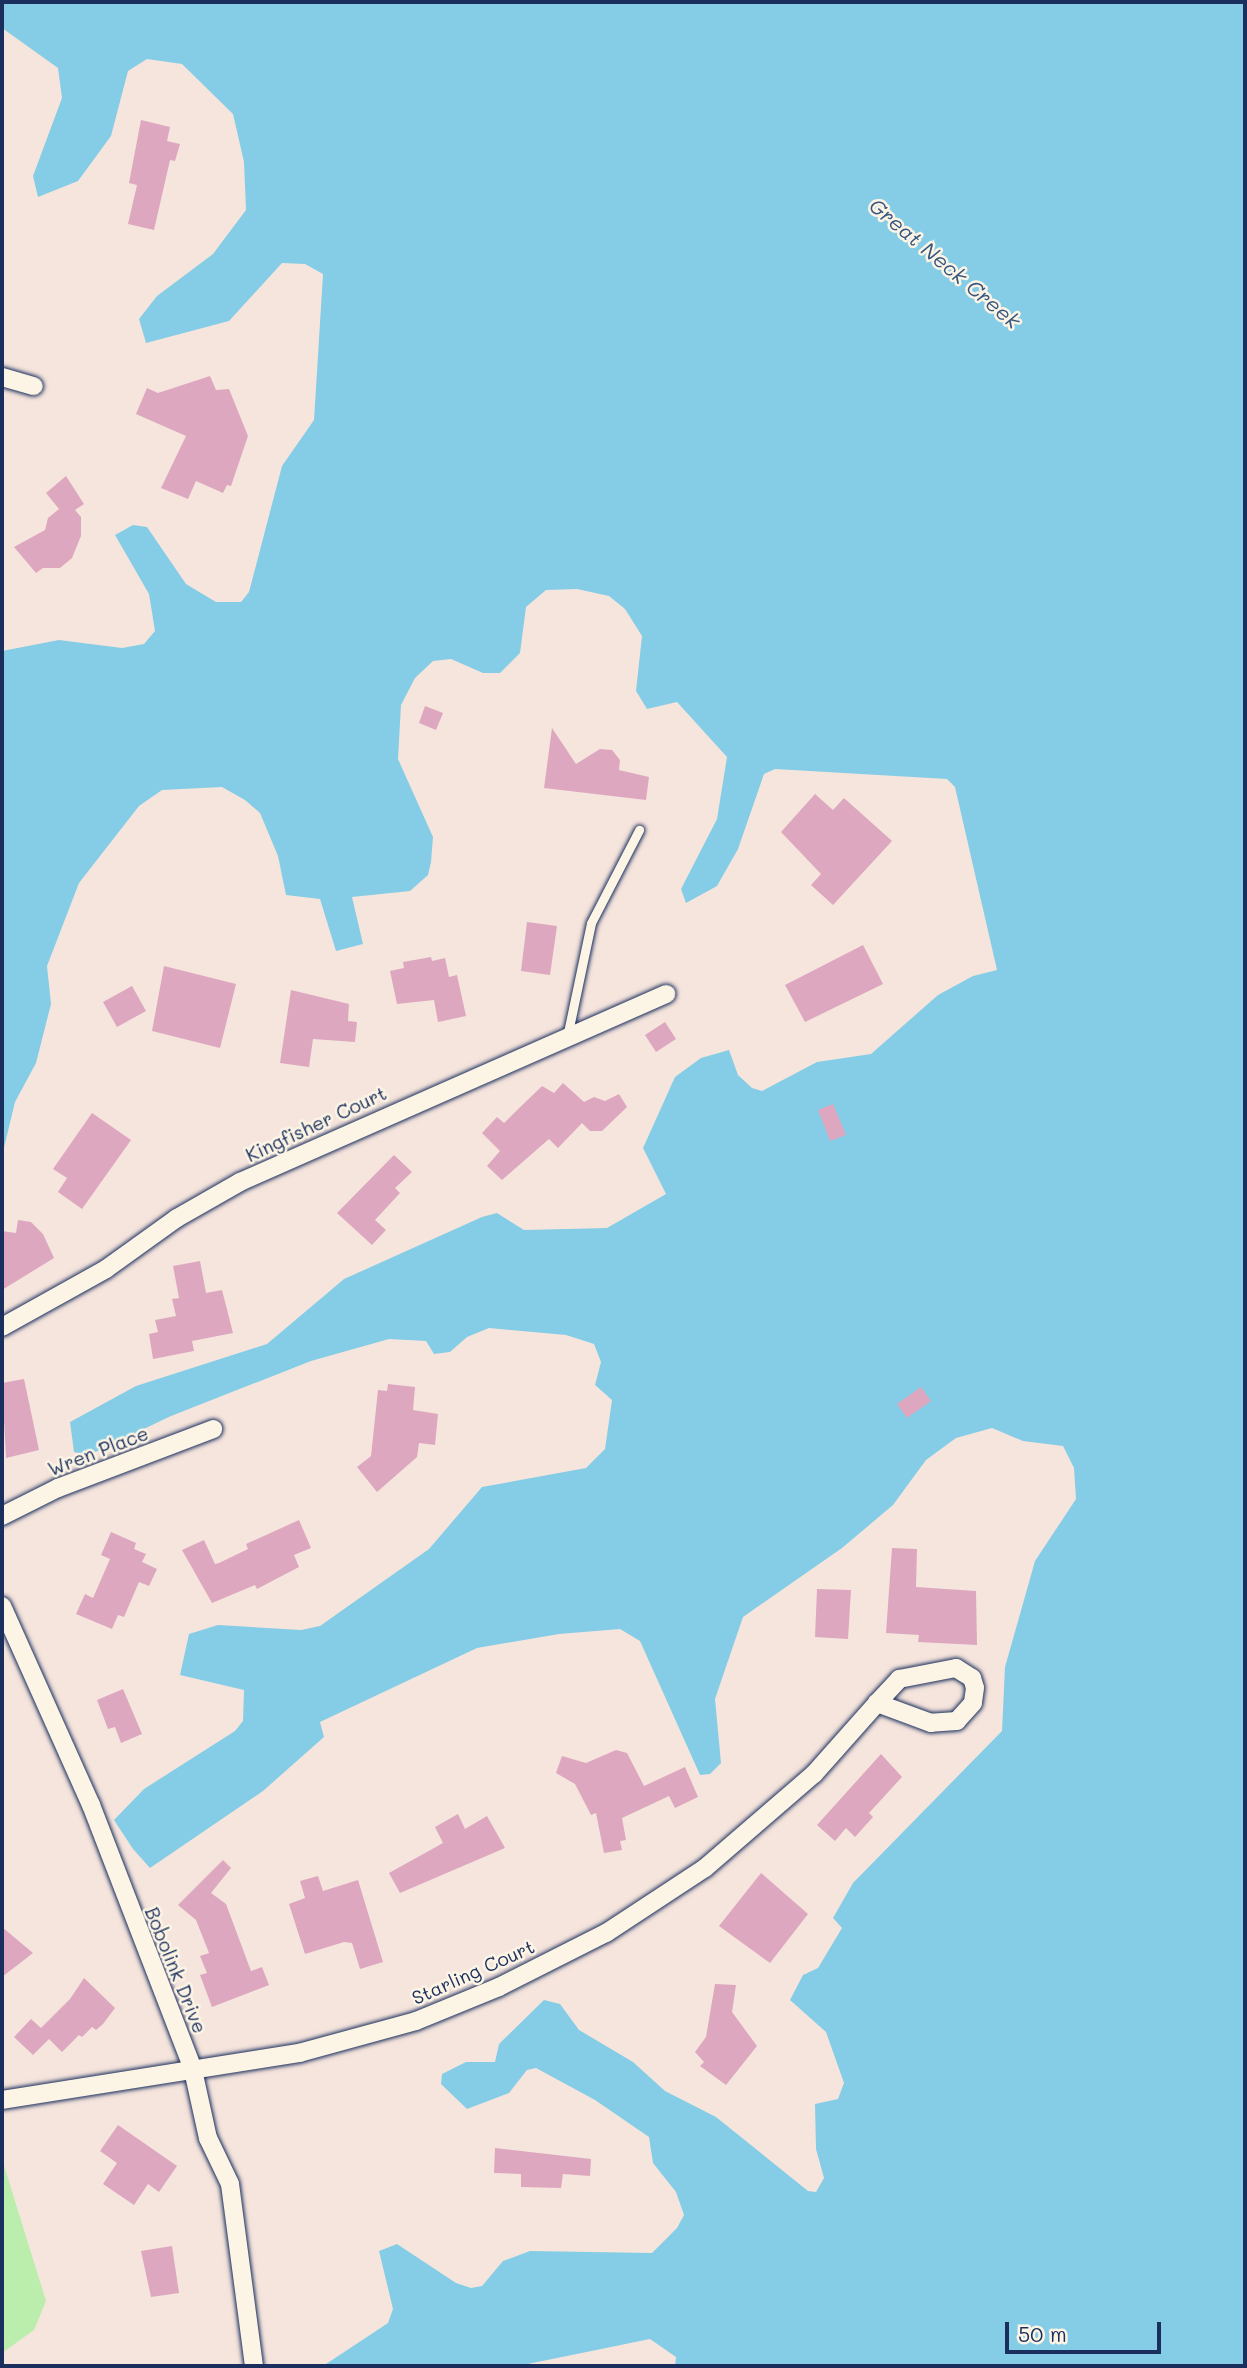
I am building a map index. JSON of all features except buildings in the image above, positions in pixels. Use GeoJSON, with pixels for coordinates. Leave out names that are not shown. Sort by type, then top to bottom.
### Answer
{"type":"FeatureCollection","features":[{"type":"Feature","properties":{"kind":"street"},"geometry":{"type":"LineString","coordinates":[[2,377],[34,386]]}},
{"type":"Feature","properties":{"kind":"street","name":"Kingfisher Court"},"geometry":{"type":"LineString","coordinates":[[2,1328],[106,1269],[177,1218],[240,1182],[666,994]]}},
{"type":"Feature","properties":{"kind":"street","name":"Wren Place"},"geometry":{"type":"LineString","coordinates":[[2,1516],[58,1488],[213,1429]]}},
{"type":"Feature","properties":{"kind":"street","name":"Bobolink Drive"},"geometry":{"type":"LineString","coordinates":[[2,1606],[91,1805],[193,2070],[208,2138],[230,2184],[254,2366]]}},
{"type":"Feature","properties":{"kind":"street","name":"Starling Court"},"geometry":{"type":"LineString","coordinates":[[2,2100],[299,2053],[416,2021],[606,1933],[705,1868],[814,1774],[877,1703],[899,1679],[914,1673],[956,1668],[972,1678],[975,1688],[967,1713],[945,1725],[877,1703]]}},
{"type":"Feature","properties":{"kind":"lane"},"geometry":{"type":"LineString","coordinates":[[567,1038],[591,923],[639,830]]}},
{"type":"Feature","properties":{"kind":"green space"},"geometry":{"type":"Polygon","coordinates":[[[2,2159],[46,2301],[34,2330],[2,2353],[2,2159]]]}},
{"type":"Feature","properties":{"kind":"water","name":"Great Neck Creek"},"geometry":{"type":"Polygon","coordinates":[[[2,2],[1245,2],[1245,2366],[675,2366],[676,2357],[650,2339],[518,2366],[323,2366],[388,2323],[393,2309],[379,2251],[397,2244],[456,2283],[471,2288],[482,2286],[503,2261],[530,2251],[652,2253],[677,2228],[684,2215],[676,2192],[653,2163],[649,2137],[595,2100],[536,2068],[527,2070],[509,2093],[467,2109],[441,2084],[442,2074],[466,2062],[495,2062],[499,2044],[544,2000],[560,2004],[579,2030],[633,2062],[665,2091],[716,2117],[808,2191],[816,2192],[824,2178],[816,2149],[815,2104],[838,2099],[844,2083],[826,2032],[790,2000],[803,1975],[818,1968],[842,1928],[833,1918],[853,1883],[1002,1731],[1005,1667],[1035,1561],[1076,1499],[1074,1468],[1063,1446],[1023,1441],[992,1428],[956,1438],[926,1460],[893,1505],[842,1548],[743,1617],[715,1699],[721,1763],[710,1774],[700,1775],[640,1641],[620,1629],[559,1634],[477,1648],[320,1722],[324,1737],[263,1791],[150,1868],[133,1849],[114,1820],[144,1789],[235,1731],[243,1721],[244,1690],[180,1675],[189,1634],[218,1625],[301,1630],[320,1626],[429,1549],[482,1487],[586,1468],[605,1449],[612,1400],[595,1385],[601,1362],[594,1344],[566,1335],[489,1328],[467,1337],[450,1352],[434,1354],[426,1341],[389,1339],[311,1361],[171,1416],[87,1456],[74,1452],[70,1422],[136,1386],[267,1344],[344,1279],[482,1217],[497,1213],[524,1230],[607,1228],[666,1194],[643,1148],[675,1077],[701,1058],[729,1050],[738,1075],[752,1088],[762,1091],[817,1062],[871,1054],[938,995],[973,976],[997,970],[955,787],[947,779],[775,769],[764,774],[738,849],[717,886],[686,903],[681,889],[717,819],[727,757],[677,702],[647,709],[636,691],[642,636],[625,609],[609,596],[577,589],[546,590],[526,607],[520,653],[500,673],[483,673],[451,659],[433,661],[415,678],[401,705],[398,759],[433,837],[431,862],[428,875],[410,891],[352,897],[363,944],[336,951],[320,899],[286,895],[278,856],[260,813],[245,800],[222,787],[162,790],[139,806],[79,883],[47,966],[51,1004],[36,1063],[15,1102],[2,1156],[2,651],[59,640],[122,648],[144,644],[155,631],[149,594],[115,535],[133,525],[147,527],[186,584],[216,602],[241,602],[249,592],[282,466],[314,420],[323,274],[305,264],[282,263],[229,321],[146,343],[139,319],[157,296],[213,254],[246,210],[244,162],[233,114],[182,64],[147,59],[128,71],[111,136],[78,181],[38,197],[33,176],[62,98],[58,68],[2,28],[2,2]]]}}]}
